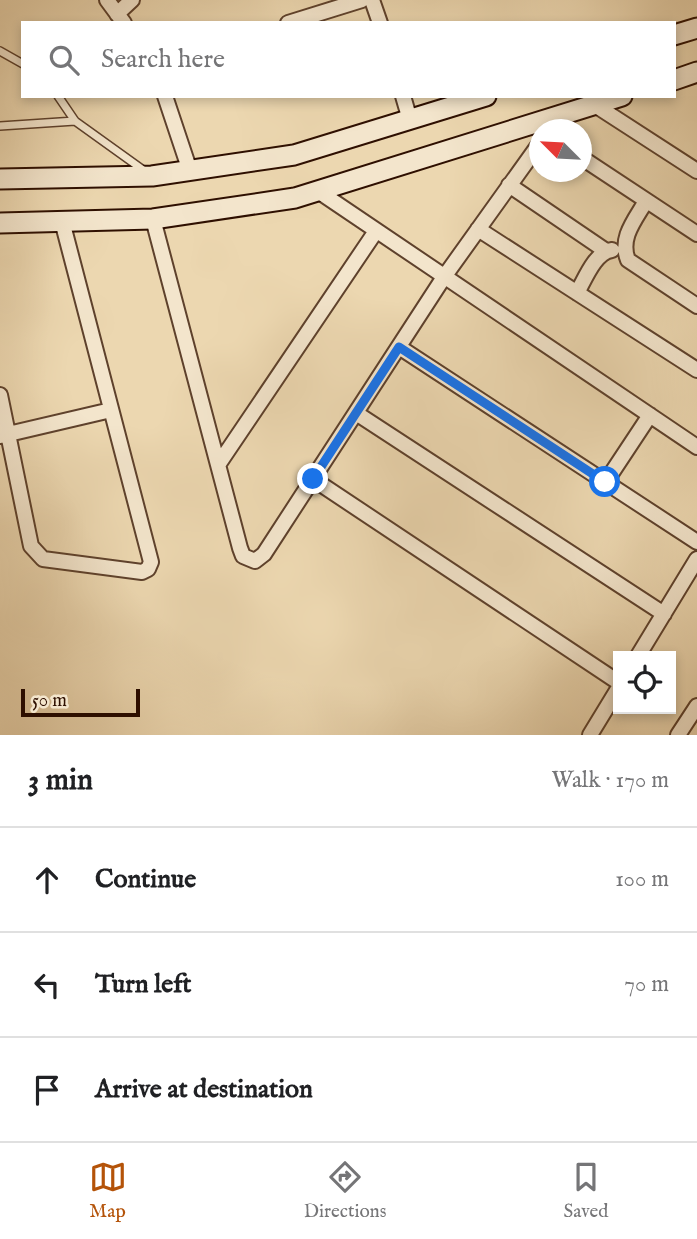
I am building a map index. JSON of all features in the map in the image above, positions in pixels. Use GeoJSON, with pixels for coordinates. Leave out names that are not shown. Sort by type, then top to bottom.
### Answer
{"type":"FeatureCollection","features":[{"type":"Feature","properties":{"kind":"street"},"geometry":{"type":"LineString","coordinates":[[107,0],[117,18],[132,0]]}},
{"type":"Feature","properties":{"kind":"street"},"geometry":{"type":"LineString","coordinates":[[294,21],[362,0]]}},
{"type":"Feature","properties":{"kind":"street"},"geometry":{"type":"LineString","coordinates":[[372,0],[379,21]]}},
{"type":"Feature","properties":{"kind":"street"},"geometry":{"type":"LineString","coordinates":[[676,34],[697,27]]}},
{"type":"Feature","properties":{"kind":"street"},"geometry":{"type":"LineString","coordinates":[[676,79],[697,72]]}},
{"type":"Feature","properties":{"kind":"street"},"geometry":{"type":"LineString","coordinates":[[166,98],[190,171]]}},
{"type":"Feature","properties":{"kind":"street"},"geometry":{"type":"LineString","coordinates":[[404,98],[410,120]]}},
{"type":"Feature","properties":{"kind":"street"},"geometry":{"type":"LineString","coordinates":[[0,179],[152,176],[294,155],[480,98]]}},
{"type":"Feature","properties":{"kind":"street"},"geometry":{"type":"LineString","coordinates":[[566,119],[616,98]]}},
{"type":"Feature","properties":{"kind":"street"},"geometry":{"type":"LineString","coordinates":[[595,105],[697,171]]}},
{"type":"Feature","properties":{"kind":"street"},"geometry":{"type":"LineString","coordinates":[[0,222],[153,219],[295,198],[529,135]]}},
{"type":"Feature","properties":{"kind":"street"},"geometry":{"type":"LineString","coordinates":[[153,219],[240,548],[249,561],[260,559],[444,277],[509,185],[529,148]]}},
{"type":"Feature","properties":{"kind":"street"},"geometry":{"type":"LineString","coordinates":[[592,166],[697,234]]}},
{"type":"Feature","properties":{"kind":"street"},"geometry":{"type":"LineString","coordinates":[[509,185],[606,251]]}},
{"type":"Feature","properties":{"kind":"street"},"geometry":{"type":"LineString","coordinates":[[318,191],[697,447]]}},
{"type":"Feature","properties":{"kind":"street"},"geometry":{"type":"LineString","coordinates":[[646,201],[625,238],[623,248],[628,260],[697,306]]}},
{"type":"Feature","properties":{"kind":"street"},"geometry":{"type":"LineString","coordinates":[[0,396],[4,436],[36,554],[43,559],[142,572],[148,569],[151,562],[62,221]]}},
{"type":"Feature","properties":{"kind":"street"},"geometry":{"type":"LineString","coordinates":[[478,229],[697,370]]}},
{"type":"Feature","properties":{"kind":"street"},"geometry":{"type":"LineString","coordinates":[[218,465],[376,231]]}},
{"type":"Feature","properties":{"kind":"street"},"geometry":{"type":"LineString","coordinates":[[577,293],[595,262],[606,251],[623,248]]}},
{"type":"Feature","properties":{"kind":"street"},"geometry":{"type":"LineString","coordinates":[[399,347],[697,542]]}},
{"type":"Feature","properties":{"kind":"street"},"geometry":{"type":"LineString","coordinates":[[4,436],[111,410]]}},
{"type":"Feature","properties":{"kind":"street"},"geometry":{"type":"LineString","coordinates":[[356,413],[664,614]]}},
{"type":"Feature","properties":{"kind":"street"},"geometry":{"type":"LineString","coordinates":[[605,482],[650,415]]}},
{"type":"Feature","properties":{"kind":"street"},"geometry":{"type":"LineString","coordinates":[[313,479],[613,679]]}},
{"type":"Feature","properties":{"kind":"street"},"geometry":{"type":"LineString","coordinates":[[641,651],[697,559]]}},
{"type":"Feature","properties":{"kind":"street"},"geometry":{"type":"LineString","coordinates":[[590,735],[613,697]]}},
{"type":"Feature","properties":{"kind":"street"},"geometry":{"type":"LineString","coordinates":[[678,735],[697,706]]}},
{"type":"Feature","properties":{"kind":"lane"},"geometry":{"type":"LineString","coordinates":[[0,51],[21,63]]}},
{"type":"Feature","properties":{"kind":"lane"},"geometry":{"type":"LineString","coordinates":[[59,98],[75,121],[152,176]]}},
{"type":"Feature","properties":{"kind":"lane"},"geometry":{"type":"LineString","coordinates":[[0,126],[75,121]]}},
{"type":"Feature","properties":{"kind":"route"},"geometry":{"type":"LineString","coordinates":[[313,479],[399,347],[605,482]]}}]}
